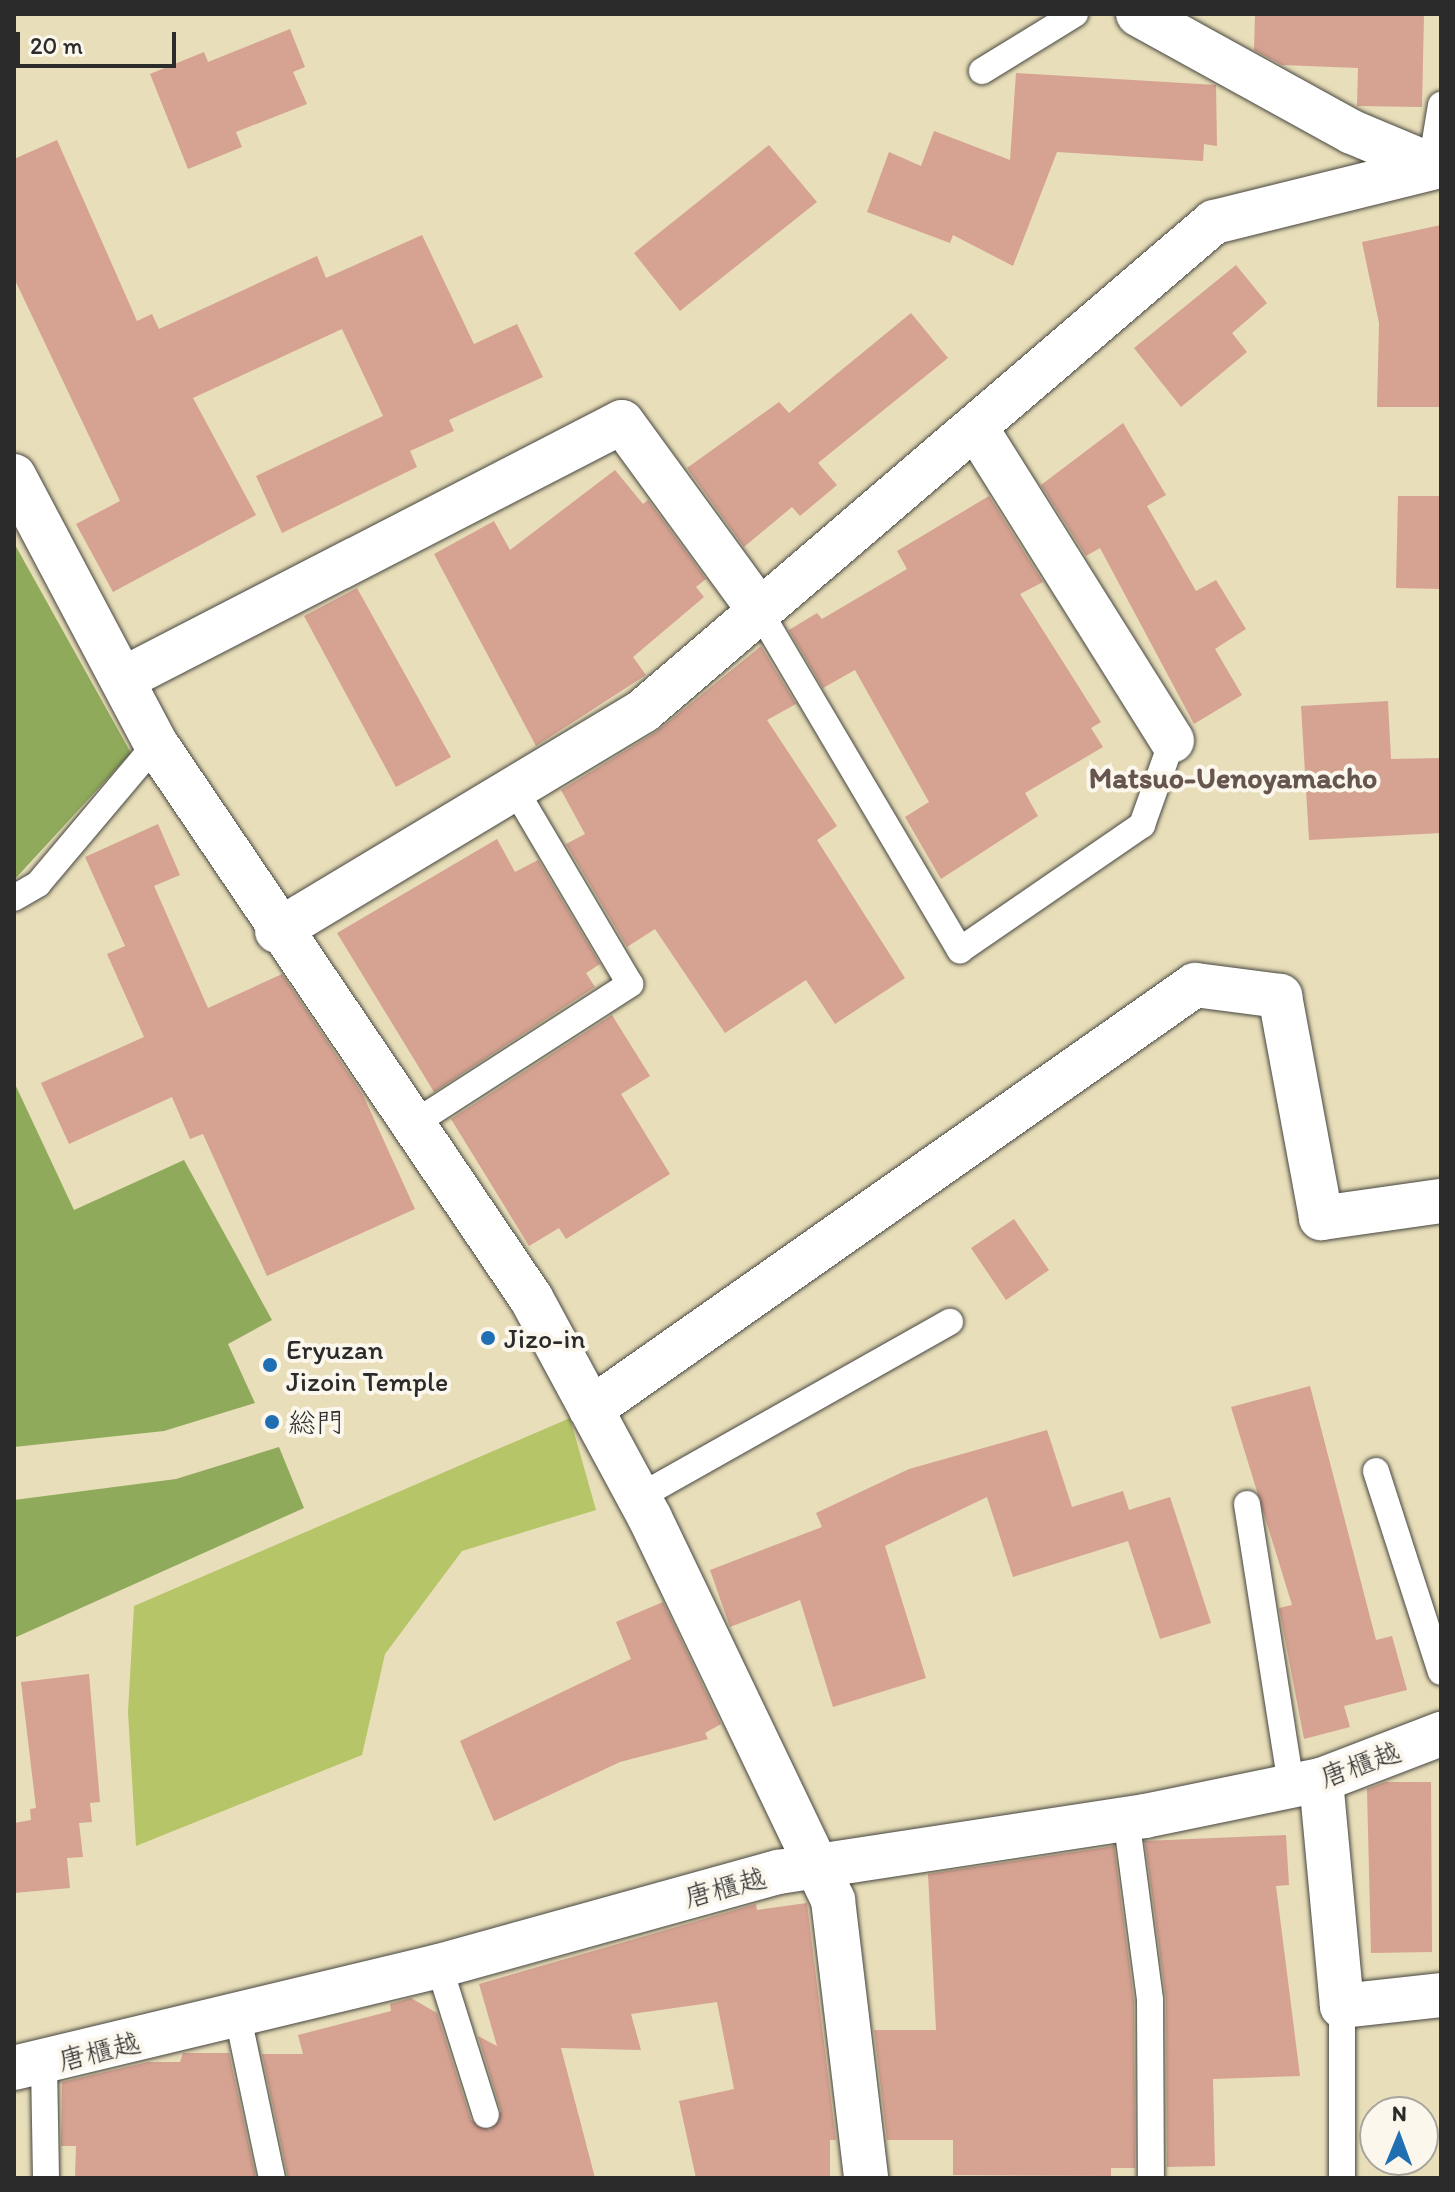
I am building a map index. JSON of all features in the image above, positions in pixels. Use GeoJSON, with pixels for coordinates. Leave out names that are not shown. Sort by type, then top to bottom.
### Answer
{"type":"FeatureCollection","features":[{"type":"Feature","properties":{"kind":"street"},"geometry":{"type":"LineString","coordinates":[[1138,14],[1352,132],[1436,166]]}},
{"type":"Feature","properties":{"kind":"street"},"geometry":{"type":"LineString","coordinates":[[277,931],[643,711],[757,607],[976,428],[1214,222],[1436,166]]}},
{"type":"Feature","properties":{"kind":"street"},"geometry":{"type":"LineString","coordinates":[[123,679],[622,422],[757,607]]}},
{"type":"Feature","properties":{"kind":"street"},"geometry":{"type":"LineString","coordinates":[[976,428],[1172,741]]}},
{"type":"Feature","properties":{"kind":"street"},"geometry":{"type":"LineString","coordinates":[[14,476],[156,744],[277,931],[531,1298],[639,1497],[816,1872],[833,1900],[866,2178]]}},
{"type":"Feature","properties":{"kind":"street"},"geometry":{"type":"LineString","coordinates":[[591,1409],[1195,985],[1280,996],[1321,1218],[1441,1201]]}},
{"type":"Feature","properties":{"kind":"street","name":"唐櫃越"},"geometry":{"type":"LineString","coordinates":[[29,2066],[439,1966],[779,1872],[816,1872],[1306,1783],[1441,1734]]}},
{"type":"Feature","properties":{"kind":"street"},"geometry":{"type":"LineString","coordinates":[[1306,1783],[1342,2006],[1441,1995]]}},
{"type":"Feature","properties":{"kind":"lane"},"geometry":{"type":"LineString","coordinates":[[982,71],[1075,14]]}},
{"type":"Feature","properties":{"kind":"lane"},"geometry":{"type":"LineString","coordinates":[[1436,166],[1441,105]]}},
{"type":"Feature","properties":{"kind":"lane"},"geometry":{"type":"LineString","coordinates":[[757,607],[960,950],[1142,825],[1172,741]]}},
{"type":"Feature","properties":{"kind":"lane"},"geometry":{"type":"LineString","coordinates":[[14,898],[38,884],[156,744]]}},
{"type":"Feature","properties":{"kind":"lane"},"geometry":{"type":"LineString","coordinates":[[410,1126],[630,984],[514,788]]}},
{"type":"Feature","properties":{"kind":"lane"},"geometry":{"type":"LineString","coordinates":[[639,1497],[950,1322]]}},
{"type":"Feature","properties":{"kind":"lane"},"geometry":{"type":"LineString","coordinates":[[1376,1471],[1441,1672]]}},
{"type":"Feature","properties":{"kind":"lane"},"geometry":{"type":"LineString","coordinates":[[1247,1504],[1306,1783]]}},
{"type":"Feature","properties":{"kind":"lane"},"geometry":{"type":"LineString","coordinates":[[1126,1817],[1150,2000],[1151,2178]]}},
{"type":"Feature","properties":{"kind":"lane"},"geometry":{"type":"LineString","coordinates":[[439,1966],[486,2115]]}},
{"type":"Feature","properties":{"kind":"lane"},"geometry":{"type":"LineString","coordinates":[[1342,2006],[1342,2178]]}},
{"type":"Feature","properties":{"kind":"lane"},"geometry":{"type":"LineString","coordinates":[[238,2017],[272,2178]]}},
{"type":"Feature","properties":{"kind":"lane"},"geometry":{"type":"LineString","coordinates":[[29,2066],[46,2178]]}},
{"type":"Feature","properties":{"kind":"green space"},"geometry":{"type":"Polygon","coordinates":[[[14,543],[131,753],[14,880],[14,543]]]}},
{"type":"Feature","properties":{"kind":"green space"},"geometry":{"type":"Polygon","coordinates":[[[14,1082],[74,1210],[184,1160],[272,1320],[228,1344],[255,1403],[164,1431],[14,1447],[14,1082]]]}},
{"type":"Feature","properties":{"kind":"green space"},"geometry":{"type":"Polygon","coordinates":[[[570,1418],[596,1510],[462,1551],[385,1654],[362,1755],[136,1846],[128,1712],[134,1606],[570,1418]]]}},
{"type":"Feature","properties":{"kind":"green space"},"geometry":{"type":"Polygon","coordinates":[[[279,1447],[304,1508],[14,1638],[14,1500],[176,1479],[279,1447]]]}},
{"type":"Feature","properties":{"kind":"building"},"geometry":{"type":"Polygon","coordinates":[[[1255,14],[1424,14],[1422,107],[1357,106],[1358,68],[1282,65],[1254,50],[1255,14]]]}},
{"type":"Feature","properties":{"kind":"building"},"geometry":{"type":"Polygon","coordinates":[[[290,29],[305,67],[293,72],[307,104],[236,132],[242,147],[188,169],[150,74],[204,52],[208,62],[290,29]]]}},
{"type":"Feature","properties":{"kind":"building"},"geometry":{"type":"Polygon","coordinates":[[[1016,73],[1216,85],[1217,146],[1204,144],[1203,161],[1057,152],[1013,266],[953,235],[950,243],[867,212],[889,152],[921,166],[934,131],[1010,160],[1016,73]]]}},
{"type":"Feature","properties":{"kind":"building"},"geometry":{"type":"Polygon","coordinates":[[[57,140],[137,321],[152,314],[159,329],[317,256],[326,278],[422,235],[474,344],[517,324],[543,377],[449,420],[454,431],[410,451],[417,467],[282,533],[256,476],[383,416],[342,329],[193,398],[256,515],[113,592],[76,524],[120,501],[14,278],[14,159],[57,140]]]}},
{"type":"Feature","properties":{"kind":"building"},"geometry":{"type":"Polygon","coordinates":[[[769,145],[817,202],[680,311],[634,253],[769,145]]]}},
{"type":"Feature","properties":{"kind":"building"},"geometry":{"type":"Polygon","coordinates":[[[1441,225],[1441,407],[1377,407],[1379,323],[1362,242],[1441,225]]]}},
{"type":"Feature","properties":{"kind":"building"},"geometry":{"type":"Polygon","coordinates":[[[1236,265],[1267,303],[1232,333],[1247,352],[1181,407],[1134,348],[1236,265]]]}},
{"type":"Feature","properties":{"kind":"building"},"geometry":{"type":"Polygon","coordinates":[[[911,313],[948,358],[818,463],[837,485],[800,516],[792,507],[744,547],[687,468],[779,402],[789,413],[911,313]]]}},
{"type":"Feature","properties":{"kind":"building"},"geometry":{"type":"Polygon","coordinates":[[[1123,423],[1166,495],[1147,506],[1196,591],[1216,580],[1246,629],[1215,649],[1242,695],[1194,724],[1100,548],[1086,556],[1041,485],[1123,423]]]}},
{"type":"Feature","properties":{"kind":"building"},"geometry":{"type":"Polygon","coordinates":[[[615,470],[643,504],[648,500],[706,579],[696,587],[704,597],[633,657],[646,675],[536,746],[434,554],[494,521],[510,550],[615,470]]]}},
{"type":"Feature","properties":{"kind":"building"},"geometry":{"type":"Polygon","coordinates":[[[989,496],[1043,582],[1020,594],[1101,722],[1091,728],[1103,747],[1025,793],[1038,816],[941,879],[905,817],[929,802],[855,670],[823,688],[789,630],[817,613],[822,619],[907,569],[897,551],[989,496]]]}},
{"type":"Feature","properties":{"kind":"building"},"geometry":{"type":"Polygon","coordinates":[[[1398,496],[1441,496],[1441,589],[1396,588],[1398,496]]]}},
{"type":"Feature","properties":{"kind":"building"},"geometry":{"type":"Polygon","coordinates":[[[357,588],[451,757],[396,787],[304,616],[357,588]]]}},
{"type":"Feature","properties":{"kind":"building"},"geometry":{"type":"Polygon","coordinates":[[[761,646],[796,704],[767,720],[837,826],[817,840],[905,978],[835,1024],[806,980],[725,1033],[655,929],[627,947],[566,844],[585,834],[561,790],[656,732],[761,646]]]}},
{"type":"Feature","properties":{"kind":"building"},"geometry":{"type":"Polygon","coordinates":[[[1388,701],[1391,759],[1441,758],[1441,833],[1309,840],[1301,706],[1388,701]]]}},
{"type":"Feature","properties":{"kind":"building"},"geometry":{"type":"Polygon","coordinates":[[[158,824],[180,875],[154,886],[208,1008],[282,974],[363,1095],[415,1209],[267,1276],[203,1134],[190,1139],[172,1097],[69,1144],[41,1083],[144,1037],[107,954],[125,946],[85,857],[158,824]]]}},
{"type":"Feature","properties":{"kind":"building"},"geometry":{"type":"Polygon","coordinates":[[[497,839],[515,872],[538,860],[600,964],[586,973],[595,987],[434,1092],[337,933],[497,839]]]}},
{"type":"Feature","properties":{"kind":"building"},"geometry":{"type":"Polygon","coordinates":[[[612,1015],[650,1076],[621,1094],[670,1174],[566,1239],[559,1228],[529,1246],[451,1119],[612,1015]]]}},
{"type":"Feature","properties":{"kind":"building"},"geometry":{"type":"Polygon","coordinates":[[[1014,1219],[1049,1270],[1006,1300],[971,1248],[1014,1219]]]}},
{"type":"Feature","properties":{"kind":"building"},"geometry":{"type":"Polygon","coordinates":[[[1310,1386],[1376,1640],[1392,1636],[1407,1690],[1344,1706],[1350,1727],[1304,1739],[1279,1608],[1292,1605],[1231,1407],[1310,1386]]]}},
{"type":"Feature","properties":{"kind":"building"},"geometry":{"type":"Polygon","coordinates":[[[1047,1430],[1072,1507],[1123,1491],[1129,1510],[1170,1497],[1211,1623],[1160,1639],[1128,1541],[1013,1577],[987,1497],[885,1546],[926,1678],[833,1707],[800,1600],[730,1627],[710,1570],[822,1527],[816,1513],[909,1469],[1047,1430]]]}},
{"type":"Feature","properties":{"kind":"building"},"geometry":{"type":"Polygon","coordinates":[[[663,1602],[721,1724],[705,1733],[708,1739],[620,1762],[494,1821],[460,1741],[631,1659],[616,1622],[663,1602]]]}},
{"type":"Feature","properties":{"kind":"building"},"geometry":{"type":"Polygon","coordinates":[[[89,1674],[100,1802],[90,1803],[92,1822],[79,1823],[83,1857],[67,1858],[70,1888],[14,1893],[14,1823],[31,1820],[30,1809],[36,1808],[21,1682],[89,1674]]]}},
{"type":"Feature","properties":{"kind":"building"},"geometry":{"type":"Polygon","coordinates":[[[1385,1782],[1431,1782],[1432,1952],[1371,1953],[1367,1789],[1385,1782]]]}},
{"type":"Feature","properties":{"kind":"building"},"geometry":{"type":"Polygon","coordinates":[[[1286,1835],[1289,1885],[1276,1886],[1300,2076],[1213,2079],[1215,2166],[1167,2167],[1166,2000],[1145,1841],[1286,1835]]]}},
{"type":"Feature","properties":{"kind":"building"},"geometry":{"type":"Polygon","coordinates":[[[1114,1846],[1134,2001],[1135,2168],[1111,2168],[1111,2176],[953,2175],[953,2140],[887,2140],[874,2030],[936,2030],[928,1874],[1114,1846]]]}},
{"type":"Feature","properties":{"kind":"building"},"geometry":{"type":"Polygon","coordinates":[[[807,1903],[836,2140],[830,2140],[830,2178],[696,2178],[679,2101],[734,2089],[717,2002],[631,2014],[641,2050],[561,2048],[595,2178],[288,2178],[262,2054],[303,2054],[298,2035],[391,2011],[390,2004],[411,1998],[437,2013],[471,2120],[490,2130],[501,2111],[478,2036],[497,2046],[479,1984],[756,1904],[757,1910],[807,1903]]]}},
{"type":"Feature","properties":{"kind":"building"},"geometry":{"type":"Polygon","coordinates":[[[183,2053],[229,2053],[256,2178],[75,2178],[76,2146],[61,2146],[62,2082],[148,2062],[180,2062],[183,2053]]]}},
{"type":"Feature","properties":{"kind":"place","name":"Jizo-in"},"geometry":{"type":"Point","coordinates":[488,1338]}},
{"type":"Feature","properties":{"kind":"place","name":"Eryuzan Jizoin Temple"},"geometry":{"type":"Point","coordinates":[270,1365]}},
{"type":"Feature","properties":{"kind":"place","name":"総門"},"geometry":{"type":"Point","coordinates":[272,1422]}},
{"type":"Feature","properties":{"kind":"district","name":"Matsuo-Uenoyamacho"},"geometry":{"type":"Point","coordinates":[1233,778]}}]}
